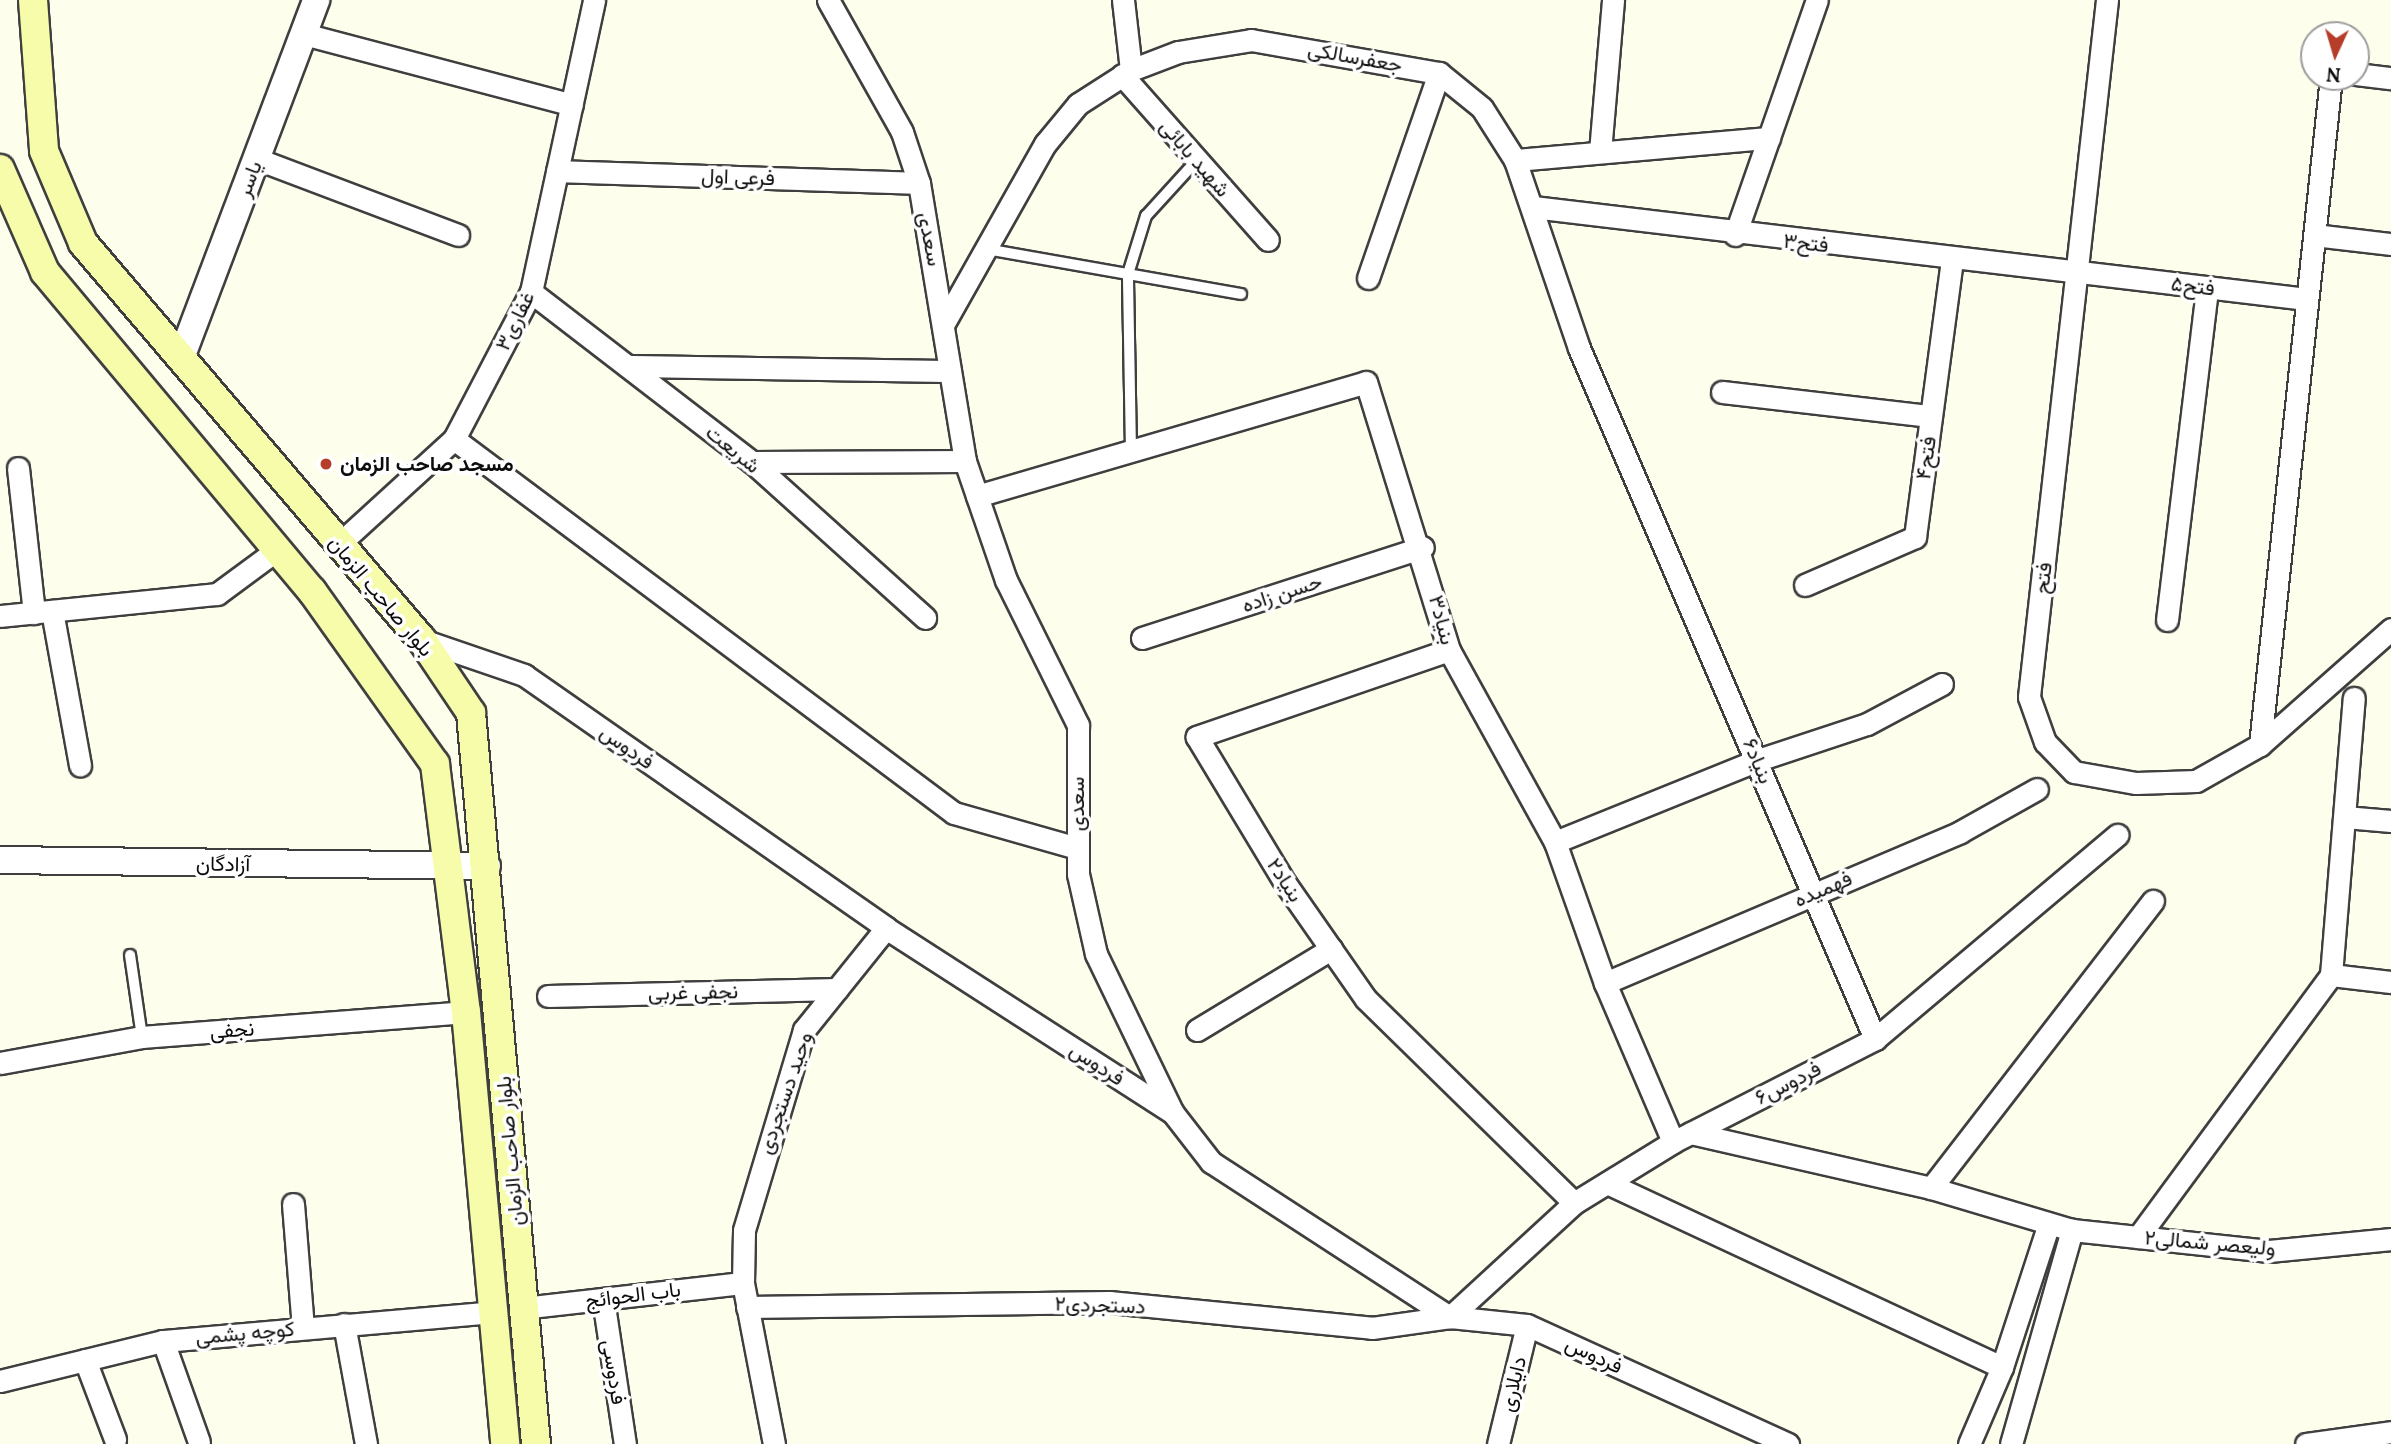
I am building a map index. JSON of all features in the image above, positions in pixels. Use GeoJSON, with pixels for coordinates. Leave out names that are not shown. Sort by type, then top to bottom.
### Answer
{"type":"FeatureCollection","features":[{"type":"Feature","properties":{"kind":"main road","name":"بلوار صاحب الزمان"},"geometry":{"type":"LineString","coordinates":[[33,0],[44,151],[61,204],[83,243],[338,545],[422,640],[471,713],[487,866],[536,1444]]}},
{"type":"Feature","properties":{"kind":"main road","name":"بلوار صاحب الزمان"},"geometry":{"type":"LineString","coordinates":[[0,169],[45,272],[278,549],[435,764],[445,868],[466,1012],[505,1444]]}},
{"type":"Feature","properties":{"kind":"street","name":"یاسر"},"geometry":{"type":"LineString","coordinates":[[181,358],[316,0]]}},
{"type":"Feature","properties":{"kind":"street","name":"غفاری۳"},"geometry":{"type":"LineString","coordinates":[[338,545],[454,439],[531,292],[594,0]]}},
{"type":"Feature","properties":{"kind":"street","name":"سعدی"},"geometry":{"type":"LineString","coordinates":[[828,0],[902,132],[919,183],[965,461],[1006,580],[1078,725],[1077,848],[1096,954],[1173,1113]]}},
{"type":"Feature","properties":{"kind":"street"},"geometry":{"type":"LineString","coordinates":[[1123,0],[1126,72]]}},
{"type":"Feature","properties":{"kind":"street"},"geometry":{"type":"LineString","coordinates":[[1600,152],[1614,0]]}},
{"type":"Feature","properties":{"kind":"street"},"geometry":{"type":"LineString","coordinates":[[1735,235],[1817,0]]}},
{"type":"Feature","properties":{"kind":"street","name":"فتح"},"geometry":{"type":"LineString","coordinates":[[2107,0],[2079,273],[2029,697],[2045,741],[2074,772],[2136,783],[2196,781],[2260,745],[2391,629]]}},
{"type":"Feature","properties":{"kind":"street"},"geometry":{"type":"LineString","coordinates":[[304,34],[572,105]]}},
{"type":"Feature","properties":{"kind":"street","name":"جعفرسالکی"},"geometry":{"type":"LineString","coordinates":[[944,323],[1045,144],[1078,104],[1126,72],[1178,52],[1251,40],[1439,73],[1482,108],[1515,160],[1579,348],[1642,484]]}},
{"type":"Feature","properties":{"kind":"street","name":"شهید بابائی"},"geometry":{"type":"LineString","coordinates":[[1126,72],[1197,160],[1268,240]]}},
{"type":"Feature","properties":{"kind":"street"},"geometry":{"type":"LineString","coordinates":[[1368,278],[1439,73]]}},
{"type":"Feature","properties":{"kind":"street"},"geometry":{"type":"LineString","coordinates":[[2370,76],[2391,78]]}},
{"type":"Feature","properties":{"kind":"street"},"geometry":{"type":"LineString","coordinates":[[2260,745],[2329,91]]}},
{"type":"Feature","properties":{"kind":"street"},"geometry":{"type":"LineString","coordinates":[[1515,160],[1769,138]]}},
{"type":"Feature","properties":{"kind":"street"},"geometry":{"type":"LineString","coordinates":[[257,159],[458,235]]}},
{"type":"Feature","properties":{"kind":"street","name":"فرعی اول"},"geometry":{"type":"LineString","coordinates":[[557,171],[919,183]]}},
{"type":"Feature","properties":{"kind":"street","name":"فتح۳"},"geometry":{"type":"LineString","coordinates":[[1533,207],[1735,235],[2079,273]]}},
{"type":"Feature","properties":{"kind":"street"},"geometry":{"type":"LineString","coordinates":[[2314,235],[2391,244]]}},
{"type":"Feature","properties":{"kind":"street","name":"فتح۴"},"geometry":{"type":"LineString","coordinates":[[1805,585],[1915,537],[1952,259]]}},
{"type":"Feature","properties":{"kind":"street","name":"فتح۵"},"geometry":{"type":"LineString","coordinates":[[2079,273],[2307,299]]}},
{"type":"Feature","properties":{"kind":"street"},"geometry":{"type":"LineString","coordinates":[[2167,620],[2207,288]]}},
{"type":"Feature","properties":{"kind":"street","name":"شریعت"},"geometry":{"type":"LineString","coordinates":[[531,292],[752,462],[925,618]]}},
{"type":"Feature","properties":{"kind":"street"},"geometry":{"type":"LineString","coordinates":[[628,366],[950,371]]}},
{"type":"Feature","properties":{"kind":"street","name":"بنیاد۳"},"geometry":{"type":"LineString","coordinates":[[1131,451],[1366,382],[1423,547],[1449,650],[1555,842],[1605,983],[1682,1137]]}},
{"type":"Feature","properties":{"kind":"street"},"geometry":{"type":"LineString","coordinates":[[1722,392],[1931,416]]}},
{"type":"Feature","properties":{"kind":"street"},"geometry":{"type":"LineString","coordinates":[[454,439],[954,813],[1077,848]]}},
{"type":"Feature","properties":{"kind":"street"},"geometry":{"type":"LineString","coordinates":[[977,496],[1131,451]]}},
{"type":"Feature","properties":{"kind":"street"},"geometry":{"type":"LineString","coordinates":[[752,462],[965,461]]}},
{"type":"Feature","properties":{"kind":"street"},"geometry":{"type":"LineString","coordinates":[[18,468],[43,612],[80,765]]}},
{"type":"Feature","properties":{"kind":"street","name":"بنیاد۶"},"geometry":{"type":"LineString","coordinates":[[1642,484],[1875,1039]]}},
{"type":"Feature","properties":{"kind":"street","name":"حسن زاده"},"geometry":{"type":"LineString","coordinates":[[1142,638],[1423,547]]}},
{"type":"Feature","properties":{"kind":"street"},"geometry":{"type":"LineString","coordinates":[[0,616],[217,594],[278,549]]}},
{"type":"Feature","properties":{"kind":"street","name":"فردوس"},"geometry":{"type":"LineString","coordinates":[[422,640],[524,675],[886,928],[1173,1113],[1211,1162],[1450,1317],[1527,1325],[1788,1444]]}},
{"type":"Feature","properties":{"kind":"street","name":"بنیاد۲"},"geometry":{"type":"LineString","coordinates":[[1449,650],[1197,737],[1331,949],[1366,999],[1574,1203]]}},
{"type":"Feature","properties":{"kind":"street"},"geometry":{"type":"LineString","coordinates":[[2365,653],[2391,655]]}},
{"type":"Feature","properties":{"kind":"street"},"geometry":{"type":"LineString","coordinates":[[1555,842],[1758,760],[1867,724],[1942,684]]}},
{"type":"Feature","properties":{"kind":"street"},"geometry":{"type":"LineString","coordinates":[[2138,1237],[2331,975],[2354,698]]}},
{"type":"Feature","properties":{"kind":"street","name":"فهمیده"},"geometry":{"type":"LineString","coordinates":[[1605,983],[1960,832],[2037,789]]}},
{"type":"Feature","properties":{"kind":"street"},"geometry":{"type":"LineString","coordinates":[[2345,817],[2391,821]]}},
{"type":"Feature","properties":{"kind":"street","name":"فردوس۶"},"geometry":{"type":"LineString","coordinates":[[1450,1317],[1574,1203],[1682,1137],[1875,1039],[2117,835]]}},
{"type":"Feature","properties":{"kind":"street","name":"آزادگان"},"geometry":{"type":"LineString","coordinates":[[0,860],[445,868],[487,866]]}},
{"type":"Feature","properties":{"kind":"street"},"geometry":{"type":"LineString","coordinates":[[1931,1188],[2153,901]]}},
{"type":"Feature","properties":{"kind":"street","name":"وحید دستجردی"},"geometry":{"type":"LineString","coordinates":[[747,1307],[743,1283],[744,1230],[768,1133],[804,1030],[886,928]]}},
{"type":"Feature","properties":{"kind":"street"},"geometry":{"type":"LineString","coordinates":[[1197,1030],[1331,949]]}},
{"type":"Feature","properties":{"kind":"street"},"geometry":{"type":"LineString","coordinates":[[2331,975],[2391,982]]}},
{"type":"Feature","properties":{"kind":"street","name":"نجفی غربی"},"geometry":{"type":"LineString","coordinates":[[548,996],[837,989]]}},
{"type":"Feature","properties":{"kind":"street","name":"نجفی"},"geometry":{"type":"LineString","coordinates":[[0,1063],[142,1037],[466,1012]]}},
{"type":"Feature","properties":{"kind":"street","name":"ولیعصر شمالی۲"},"geometry":{"type":"LineString","coordinates":[[1682,1137],[1931,1188],[2072,1230],[2269,1251],[2391,1239]]}},
{"type":"Feature","properties":{"kind":"street"},"geometry":{"type":"LineString","coordinates":[[1607,1182],[2002,1367]]}},
{"type":"Feature","properties":{"kind":"street"},"geometry":{"type":"LineString","coordinates":[[293,1204],[303,1328]]}},
{"type":"Feature","properties":{"kind":"street"},"geometry":{"type":"LineString","coordinates":[[1969,1444],[2002,1367],[2049,1223]]}},
{"type":"Feature","properties":{"kind":"street"},"geometry":{"type":"LineString","coordinates":[[2011,1444],[2072,1230]]}},
{"type":"Feature","properties":{"kind":"street","name":"باب الحوائج"},"geometry":{"type":"LineString","coordinates":[[523,1308],[743,1283]]}},
{"type":"Feature","properties":{"kind":"street","name":"فردوسی"},"geometry":{"type":"LineString","coordinates":[[603,1299],[625,1444]]}},
{"type":"Feature","properties":{"kind":"street","name":"دستجردی۲"},"geometry":{"type":"LineString","coordinates":[[747,1307],[1109,1302],[1372,1328],[1450,1317]]}},
{"type":"Feature","properties":{"kind":"street"},"geometry":{"type":"LineString","coordinates":[[747,1307],[774,1444]]}},
{"type":"Feature","properties":{"kind":"street","name":"کوچه پشمی"},"geometry":{"type":"LineString","coordinates":[[0,1381],[163,1341],[494,1312]]}},
{"type":"Feature","properties":{"kind":"street"},"geometry":{"type":"LineString","coordinates":[[344,1324],[366,1444]]}},
{"type":"Feature","properties":{"kind":"street","name":"دایلاری"},"geometry":{"type":"LineString","coordinates":[[1498,1444],[1527,1325]]}},
{"type":"Feature","properties":{"kind":"street"},"geometry":{"type":"LineString","coordinates":[[163,1341],[199,1442]]}},
{"type":"Feature","properties":{"kind":"street"},"geometry":{"type":"LineString","coordinates":[[85,1360],[115,1439]]}},
{"type":"Feature","properties":{"kind":"street"},"geometry":{"type":"LineString","coordinates":[[2306,1444],[2391,1432]]}},
{"type":"Feature","properties":{"kind":"lane"},"geometry":{"type":"LineString","coordinates":[[1131,451],[1128,274],[1146,216],[1197,160]]}},
{"type":"Feature","properties":{"kind":"lane"},"geometry":{"type":"LineString","coordinates":[[984,248],[1241,294]]}},
{"type":"Feature","properties":{"kind":"lane"},"geometry":{"type":"LineString","coordinates":[[130,955],[142,1037]]}},
{"type":"Feature","properties":{"kind":"place","name":"مسجد صاحب الزمان"},"geometry":{"type":"Point","coordinates":[326,464]}}]}
